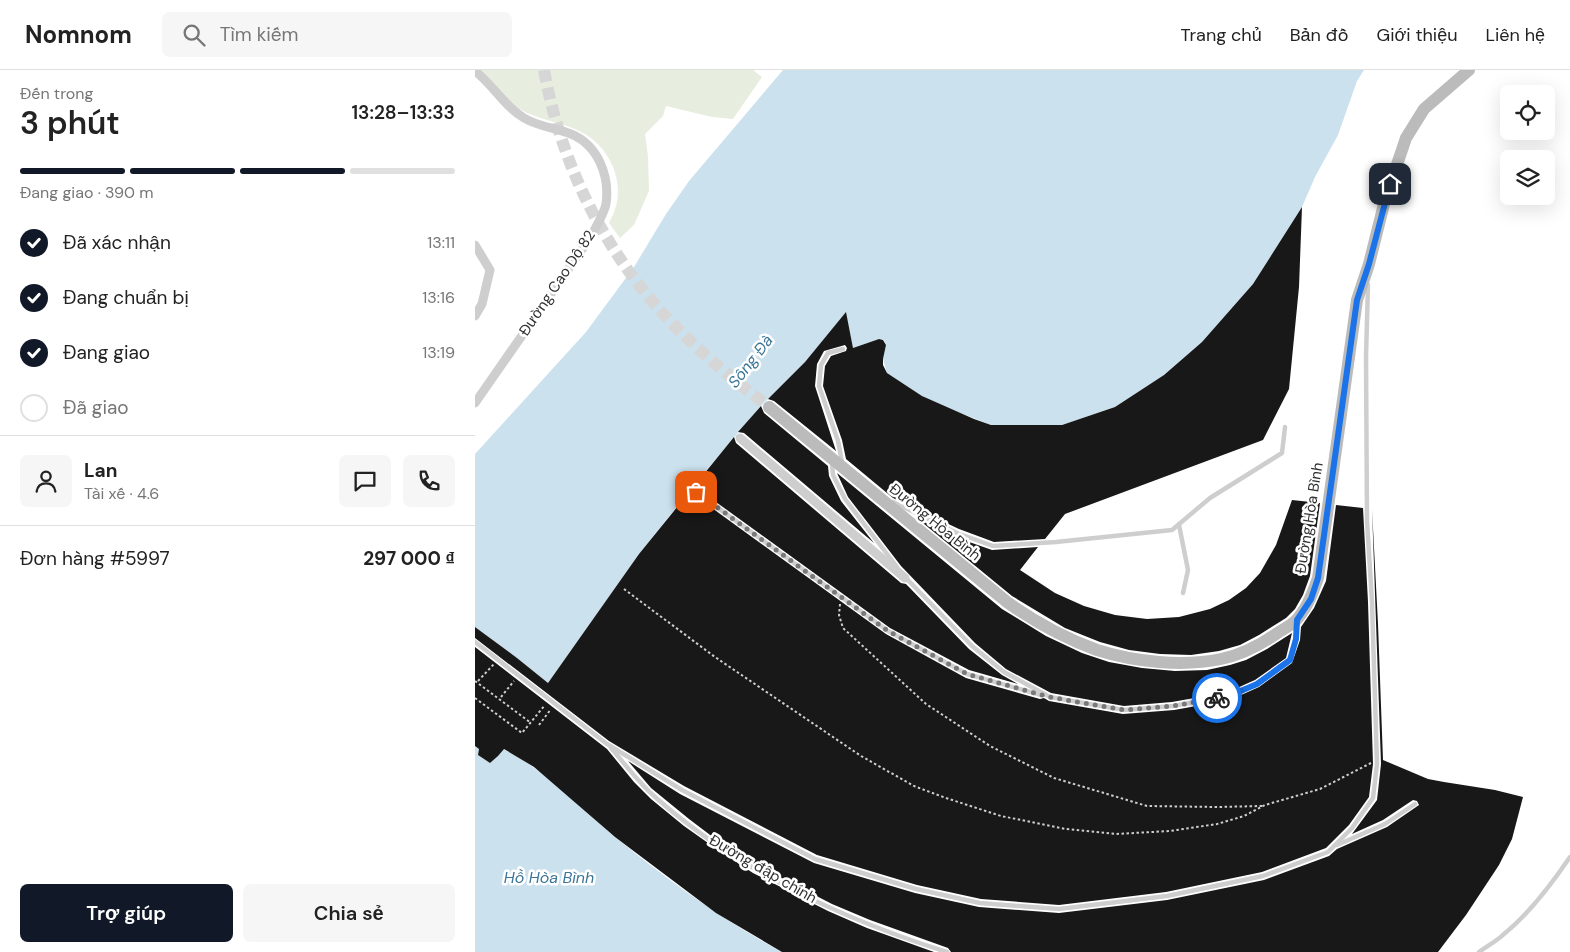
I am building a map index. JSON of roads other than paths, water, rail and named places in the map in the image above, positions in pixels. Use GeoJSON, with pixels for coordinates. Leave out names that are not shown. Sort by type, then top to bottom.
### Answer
{"type":"FeatureCollection","features":[{"type":"Feature","properties":{"kind":"main road","name":"Đường Hòa Bình"},"geometry":{"type":"LineString","coordinates":[[769,407],[1007,602],[1039,624],[1098,650],[1129,658],[1175,663],[1222,659],[1261,644],[1297,620],[1311,599],[1318,578],[1356,309],[1385,200],[1406,138],[1424,109],[1469,70]]}},
{"type":"Feature","properties":{"kind":"street","name":"Đường Cao Dộ 82"},"geometry":{"type":"LineString","coordinates":[[475,71],[507,106],[525,119],[572,134],[588,144],[601,160],[605,184],[605,204],[592,235],[475,403]]}},
{"type":"Feature","properties":{"kind":"street"},"geometry":{"type":"LineString","coordinates":[[475,245],[490,270],[482,304],[475,316]]}},
{"type":"Feature","properties":{"kind":"street"},"geometry":{"type":"LineString","coordinates":[[740,438],[905,578]]}},
{"type":"Feature","properties":{"kind":"lane"},"geometry":{"type":"LineString","coordinates":[[475,642],[607,744],[682,790],[815,859],[916,889],[980,903],[1059,909],[1167,896],[1263,876],[1328,852],[1353,828],[1373,798],[1377,760],[1367,521],[1366,321],[1369,264]]}},
{"type":"Feature","properties":{"kind":"lane"},"geometry":{"type":"LineString","coordinates":[[843,349],[828,354],[821,365],[819,386],[838,441],[844,469]]}},
{"type":"Feature","properties":{"kind":"lane"},"geometry":{"type":"LineString","coordinates":[[876,495],[957,533],[993,546],[1056,542],[1172,530],[1210,498],[1282,453],[1285,427]]}},
{"type":"Feature","properties":{"kind":"lane"},"geometry":{"type":"LineString","coordinates":[[832,459],[833,475],[845,499],[905,578],[972,646],[997,667],[1049,697]]}},
{"type":"Feature","properties":{"kind":"lane"},"geometry":{"type":"LineString","coordinates":[[696,492],[888,631],[967,674],[1049,697],[1124,710],[1173,706],[1229,696],[1257,684],[1290,660],[1296,639],[1297,620]]}},
{"type":"Feature","properties":{"kind":"lane"},"geometry":{"type":"LineString","coordinates":[[1179,525],[1188,570],[1183,593]]}},
{"type":"Feature","properties":{"kind":"lane","name":"Đường đập chính"},"geometry":{"type":"LineString","coordinates":[[607,744],[653,796],[711,841],[775,880],[845,915],[947,952]]}},
{"type":"Feature","properties":{"kind":"lane"},"geometry":{"type":"LineString","coordinates":[[1334,847],[1385,824],[1415,804]]}},
{"type":"Feature","properties":{"kind":"lane"},"geometry":{"type":"LineString","coordinates":[[1479,952],[1504,935],[1529,910],[1553,883],[1570,857]]}},
{"type":"Feature","properties":{"kind":"water","name":"Sông Đà"},"geometry":{"type":"Polygon","coordinates":[[[783,70],[1364,70],[1357,81],[1338,135],[1315,177],[1302,207],[1253,284],[1202,342],[1164,375],[1115,407],[1062,425],[991,425],[922,396],[887,373],[883,359],[886,345],[884,340],[879,339],[853,348],[846,313],[805,362],[759,408],[698,480],[639,554],[548,683],[475,627],[475,454],[586,332],[634,267],[666,214],[689,181],[783,70]]]}},
{"type":"Feature","properties":{"kind":"water","name":"Hồ Hòa Bình"},"geometry":{"type":"Polygon","coordinates":[[[475,746],[479,749],[478,755],[490,763],[503,749],[532,766],[651,866],[737,926],[782,952],[475,952],[475,746]]]}},
{"type":"Feature","properties":{"kind":"tunnel"},"geometry":{"type":"LineString","coordinates":[[544,70],[552,105],[574,172],[605,235],[624,265],[680,332],[769,407]]}}]}
